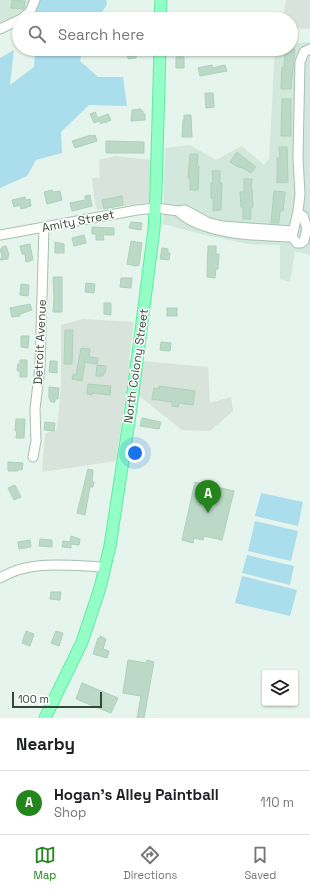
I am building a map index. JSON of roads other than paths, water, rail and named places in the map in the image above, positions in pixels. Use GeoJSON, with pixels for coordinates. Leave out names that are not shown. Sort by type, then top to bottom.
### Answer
{"type":"FeatureCollection","features":[{"type":"Feature","properties":{"kind":"main road"},"geometry":{"type":"LineString","coordinates":[[160,12],[161,0]]}},
{"type":"Feature","properties":{"kind":"main road","name":"North Colony Street"},"geometry":{"type":"LineString","coordinates":[[45,718],[82,642],[94,607],[105,567],[131,408],[152,249],[156,208],[160,56]]}},
{"type":"Feature","properties":{"kind":"street"},"geometry":{"type":"LineString","coordinates":[[30,12],[35,0]]}},
{"type":"Feature","properties":{"kind":"street"},"geometry":{"type":"LineString","coordinates":[[0,29],[12,23]]}},
{"type":"Feature","properties":{"kind":"street"},"geometry":{"type":"LineString","coordinates":[[292,234],[298,213],[300,194],[298,158],[300,62],[304,52],[310,49]]}},
{"type":"Feature","properties":{"kind":"street","name":"Amity Street"},"geometry":{"type":"LineString","coordinates":[[0,236],[156,208],[178,211],[185,210],[207,222],[231,229],[292,234],[297,243],[301,243],[306,238],[307,228],[303,216],[298,213]]}},
{"type":"Feature","properties":{"kind":"street","name":"Detroit Avenue"},"geometry":{"type":"LineString","coordinates":[[33,457],[36,441],[35,409],[40,360],[44,227]]}},
{"type":"Feature","properties":{"kind":"street"},"geometry":{"type":"LineString","coordinates":[[0,578],[17,570],[28,567],[105,567]]}},
{"type":"Feature","properties":{"kind":"place","name":"Hogan's Alley Paintball"},"geometry":{"type":"Point","coordinates":[208,513]}}]}
